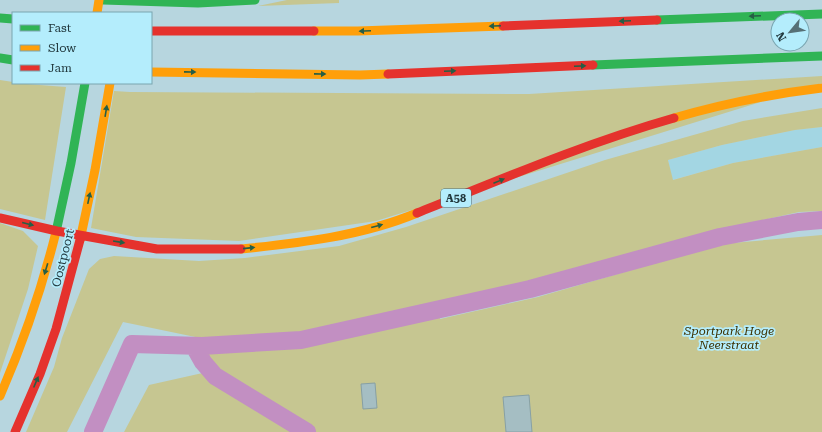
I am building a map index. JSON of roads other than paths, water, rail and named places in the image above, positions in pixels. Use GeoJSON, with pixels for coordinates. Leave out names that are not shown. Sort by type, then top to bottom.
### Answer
{"type":"FeatureCollection","features":[{"type":"Feature","properties":{"kind":"main road"},"geometry":{"type":"LineString","coordinates":[[97,12],[99,0]]}},
{"type":"Feature","properties":{"kind":"main road"},"geometry":{"type":"LineString","coordinates":[[102,0],[168,4],[238,2],[255,0]]}},
{"type":"Feature","properties":{"kind":"main road"},"geometry":{"type":"LineString","coordinates":[[122,12],[124,0]]}},
{"type":"Feature","properties":{"kind":"main road"},"geometry":{"type":"LineString","coordinates":[[152,31],[358,31],[822,14]]}},
{"type":"Feature","properties":{"kind":"main road"},"geometry":{"type":"LineString","coordinates":[[0,18],[12,19]]}},
{"type":"Feature","properties":{"kind":"main road"},"geometry":{"type":"LineString","coordinates":[[152,72],[360,75],[822,56]]}},
{"type":"Feature","properties":{"kind":"main road"},"geometry":{"type":"LineString","coordinates":[[0,58],[12,60]]}},
{"type":"Feature","properties":{"kind":"main road","name":"Oostpoort"},"geometry":{"type":"LineString","coordinates":[[0,396],[33,310],[57,231],[85,84]]}},
{"type":"Feature","properties":{"kind":"main road","name":"Oostpoort"},"geometry":{"type":"LineString","coordinates":[[15,432],[45,361],[61,315],[81,236],[101,138],[110,84]]}},
{"type":"Feature","properties":{"kind":"main road","name":"A58"},"geometry":{"type":"LineString","coordinates":[[81,236],[157,248],[236,249],[288,244],[356,232],[406,218],[578,149],[643,126],[709,108],[796,91],[822,88]]}},
{"type":"Feature","properties":{"kind":"main road"},"geometry":{"type":"LineString","coordinates":[[0,218],[81,236]]}},
{"type":"Feature","properties":{"kind":"waterway"},"geometry":{"type":"LineString","coordinates":[[93,432],[132,344],[202,346],[301,340],[530,289],[720,237],[798,222],[822,220]]}},
{"type":"Feature","properties":{"kind":"waterway"},"geometry":{"type":"LineString","coordinates":[[194,346],[203,362],[215,376],[307,432]]}},
{"type":"Feature","properties":{"kind":"park label","name":"Sportpark Hoge Neerstraat"},"geometry":{"type":"Point","coordinates":[729,338]}}]}
